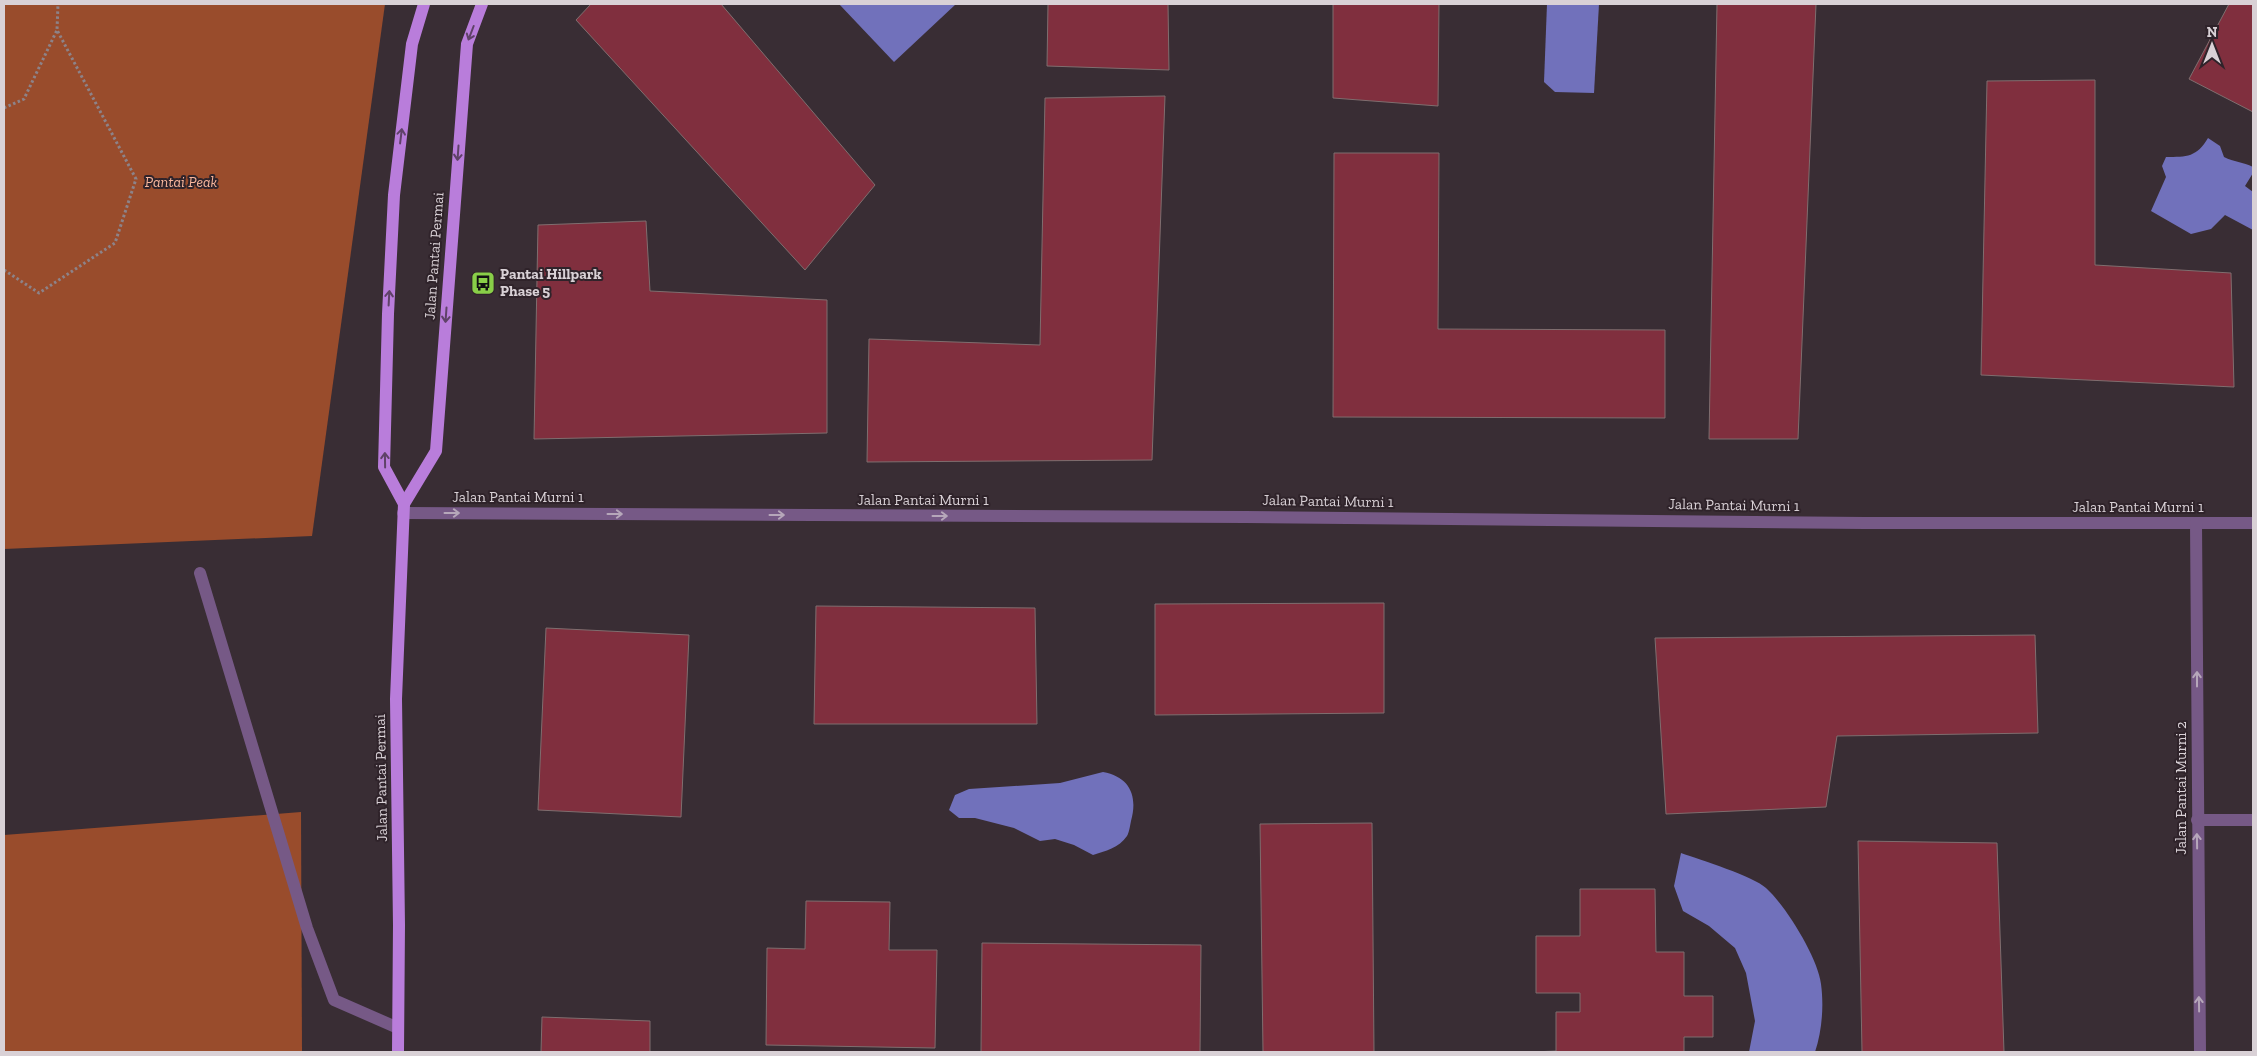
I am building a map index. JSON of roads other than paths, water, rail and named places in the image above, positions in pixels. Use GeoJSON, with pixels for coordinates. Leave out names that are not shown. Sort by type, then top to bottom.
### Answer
{"type":"FeatureCollection","features":[{"type":"Feature","properties":{"kind":"main road"},"geometry":{"type":"LineString","coordinates":[[404,509],[384,467],[388,314],[394,195],[412,44],[424,4]]}},
{"type":"Feature","properties":{"kind":"main road","name":"Jalan Pantai Permai"},"geometry":{"type":"LineString","coordinates":[[398,1052],[400,925],[396,700],[404,509],[436,452],[467,44],[482,4]]}},
{"type":"Feature","properties":{"kind":"street","name":"Jalan Pantai Murni 1"},"geometry":{"type":"LineString","coordinates":[[404,509],[1865,524],[2253,523]]}},
{"type":"Feature","properties":{"kind":"street","name":"Jalan Pantai Murni 2"},"geometry":{"type":"LineString","coordinates":[[2196,523],[2200,1052]]}},
{"type":"Feature","properties":{"kind":"street"},"geometry":{"type":"LineString","coordinates":[[200,574],[307,928],[334,1000],[398,1028]]}},
{"type":"Feature","properties":{"kind":"street"},"geometry":{"type":"LineString","coordinates":[[2197,820],[2253,820]]}},
{"type":"Feature","properties":{"kind":"place","name":"Pantai Hillpark Phase 5"},"geometry":{"type":"Point","coordinates":[483,283]}},
{"type":"Feature","properties":{"kind":"park label","name":"Pantai Peak"},"geometry":{"type":"Point","coordinates":[181,182]}}]}
